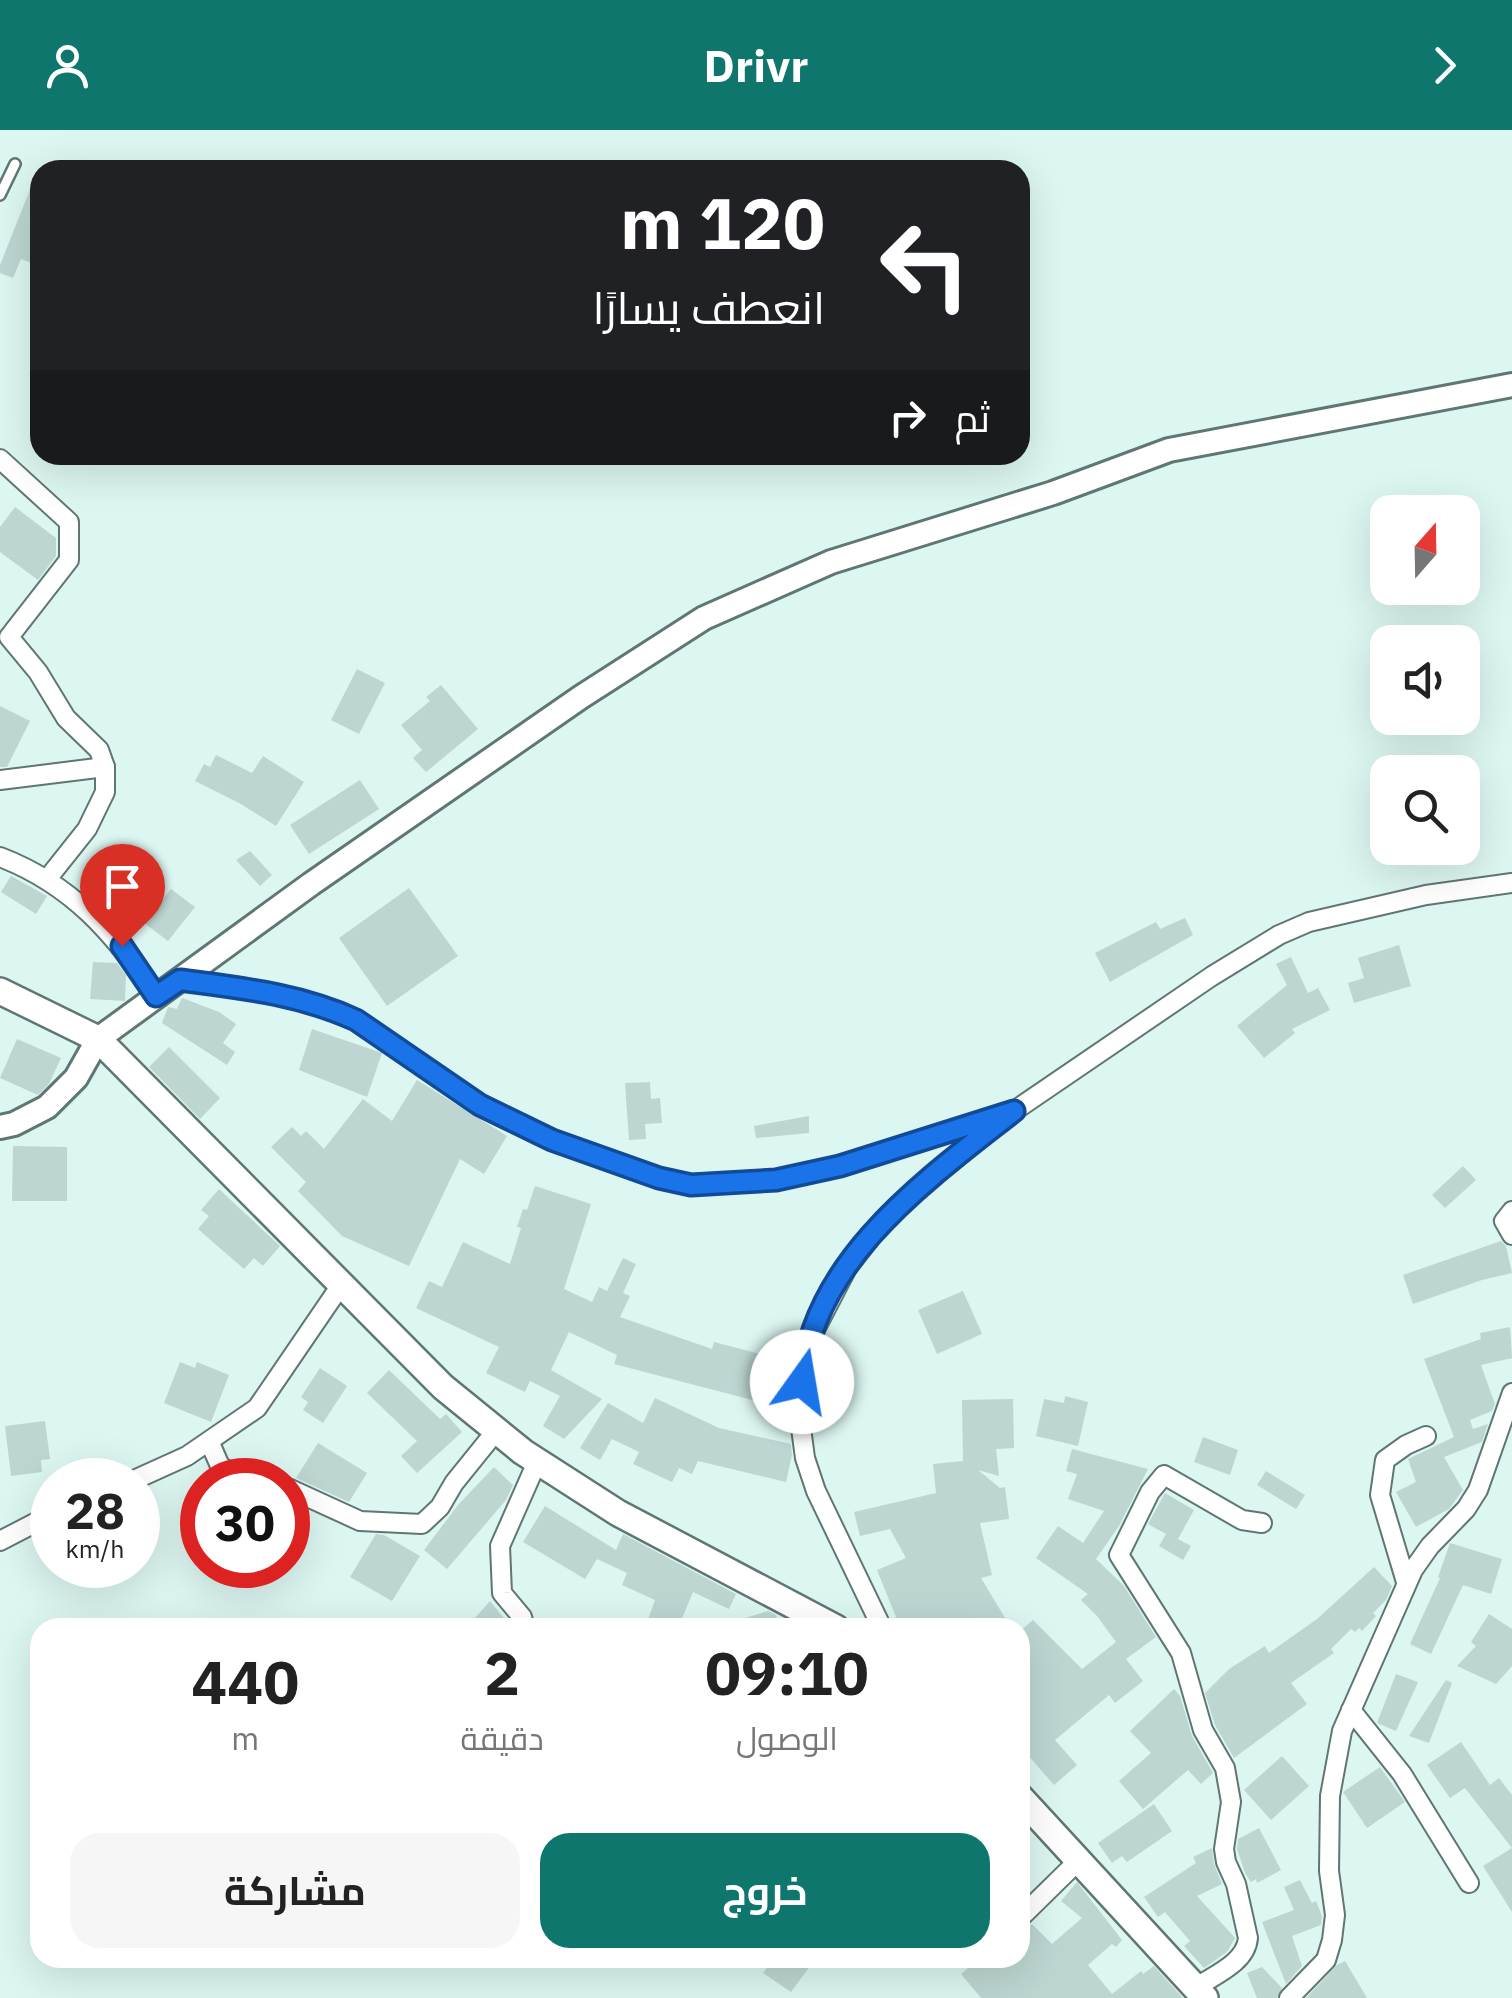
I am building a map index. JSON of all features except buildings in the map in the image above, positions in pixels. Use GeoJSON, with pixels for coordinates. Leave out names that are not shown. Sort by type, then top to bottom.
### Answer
{"type":"FeatureCollection","features":[{"type":"Feature","properties":{"kind":"main road"},"geometry":{"type":"LineString","coordinates":[[0,992],[98,1039],[443,1387],[537,1462],[618,1512],[817,1618]]}},
{"type":"Feature","properties":{"kind":"main road"},"geometry":{"type":"LineString","coordinates":[[1030,1808],[1200,1993]]}},
{"type":"Feature","properties":{"kind":"street"},"geometry":{"type":"LineString","coordinates":[[0,1127],[31,1116],[62,1094],[98,1039],[156,996],[626,666],[704,618],[830,562],[1053,493],[1169,450],[1512,385]]}},
{"type":"Feature","properties":{"kind":"street"},"geometry":{"type":"LineString","coordinates":[[0,459],[70,522],[69,560],[9,636],[38,672],[66,718],[99,750],[106,767],[105,792],[87,829],[48,878]]}},
{"type":"Feature","properties":{"kind":"street"},"geometry":{"type":"LineString","coordinates":[[0,780],[106,767]]}},
{"type":"Feature","properties":{"kind":"street"},"geometry":{"type":"LineString","coordinates":[[0,856],[48,878],[84,908],[122,946],[156,996]]}},
{"type":"Feature","properties":{"kind":"street"},"geometry":{"type":"LineString","coordinates":[[877,1618],[816,1491],[805,1458],[800,1413],[804,1351],[847,1268],[889,1214],[1014,1111],[1279,935],[1361,908],[1512,883]]}},
{"type":"Feature","properties":{"kind":"street"},"geometry":{"type":"LineString","coordinates":[[180,980],[300,998],[334,1010],[356,1020],[429,1072],[498,1114],[552,1140],[691,1185],[776,1180],[840,1166],[1014,1111]]}},
{"type":"Feature","properties":{"kind":"street"},"geometry":{"type":"LineString","coordinates":[[1512,1211],[1504,1221],[1512,1235]]}},
{"type":"Feature","properties":{"kind":"street"},"geometry":{"type":"LineString","coordinates":[[160,1467],[210,1443],[256,1408],[341,1285]]}},
{"type":"Feature","properties":{"kind":"street"},"geometry":{"type":"LineString","coordinates":[[1289,1998],[1326,1960],[1332,1940],[1335,1915],[1329,1871],[1330,1796],[1342,1731],[1406,1582],[1430,1546],[1466,1509],[1489,1464],[1507,1428],[1512,1393]]}},
{"type":"Feature","properties":{"kind":"street"},"geometry":{"type":"LineString","coordinates":[[310,1498],[360,1521],[422,1524],[440,1507],[496,1430]]}},
{"type":"Feature","properties":{"kind":"street"},"geometry":{"type":"LineString","coordinates":[[1406,1582],[1380,1495],[1385,1460],[1426,1436]]}},
{"type":"Feature","properties":{"kind":"street"},"geometry":{"type":"LineString","coordinates":[[210,1443],[217,1458]]}},
{"type":"Feature","properties":{"kind":"street"},"geometry":{"type":"LineString","coordinates":[[522,1618],[502,1594],[500,1546],[537,1462]]}},
{"type":"Feature","properties":{"kind":"street"},"geometry":{"type":"LineString","coordinates":[[1200,1993],[1248,1946],[1236,1884],[1224,1849],[1230,1789],[1224,1768],[1203,1730],[1181,1653],[1118,1555],[1150,1492],[1164,1475],[1242,1520],[1262,1523]]}},
{"type":"Feature","properties":{"kind":"street"},"geometry":{"type":"LineString","coordinates":[[0,1541],[30,1525]]}},
{"type":"Feature","properties":{"kind":"street"},"geometry":{"type":"LineString","coordinates":[[1351,1710],[1402,1774],[1469,1883]]}},
{"type":"Feature","properties":{"kind":"street"},"geometry":{"type":"LineString","coordinates":[[1030,1908],[1078,1861]]}},
{"type":"Feature","properties":{"kind":"lane"},"geometry":{"type":"LineString","coordinates":[[0,196],[15,164]]}},
{"type":"Feature","properties":{"kind":"route"},"geometry":{"type":"LineString","coordinates":[[122,946],[156,996],[180,980],[300,998],[334,1010],[381,1036],[480,1105],[552,1140],[659,1178],[691,1185],[776,1180],[840,1166],[1014,1111],[889,1214],[828,1299],[804,1351],[802,1382]]}}]}
